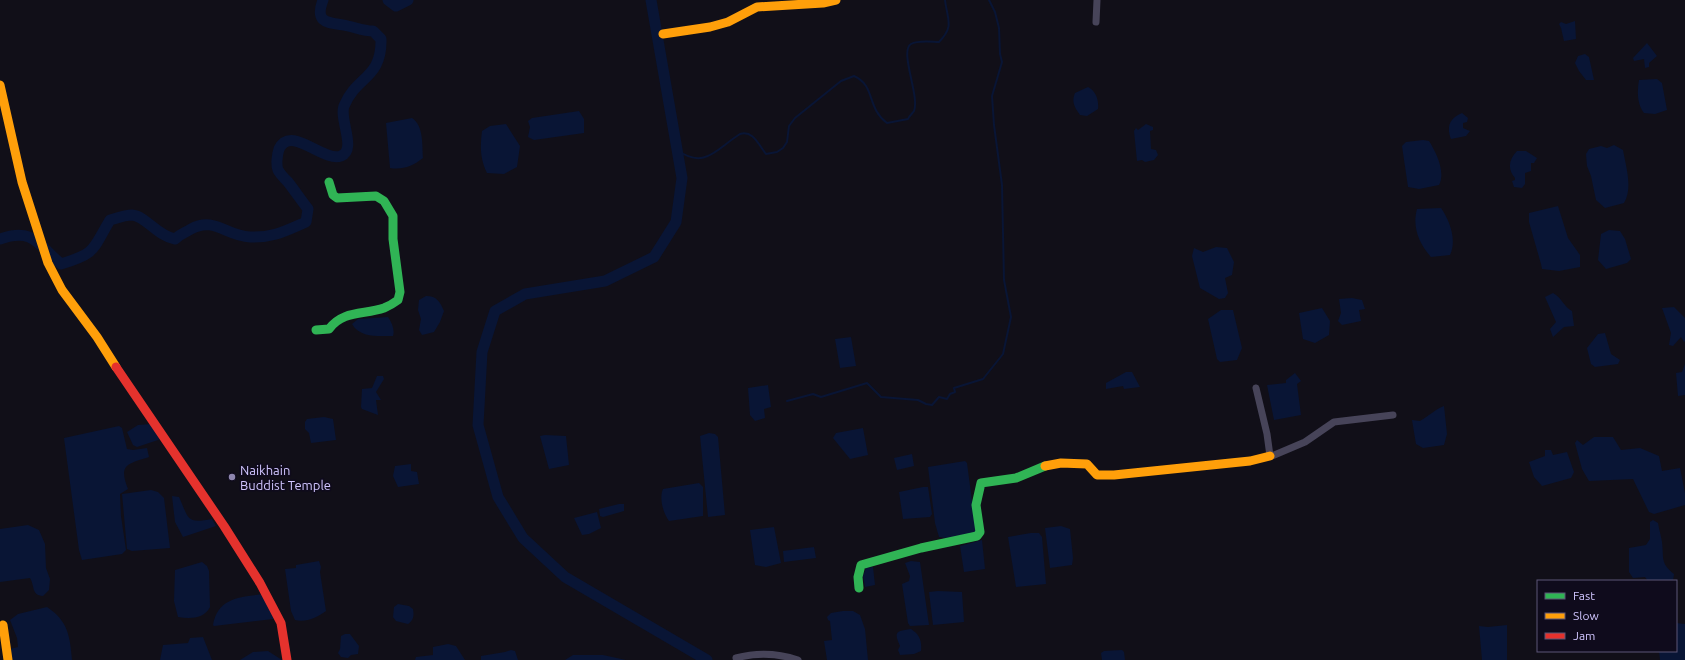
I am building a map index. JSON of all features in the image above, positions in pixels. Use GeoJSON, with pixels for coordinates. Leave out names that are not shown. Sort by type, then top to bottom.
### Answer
{"type":"FeatureCollection","features":[{"type":"Feature","properties":{"kind":"street"},"geometry":{"type":"LineString","coordinates":[[663,34],[710,27],[728,22],[757,7],[823,3],[836,0]]}},
{"type":"Feature","properties":{"kind":"street"},"geometry":{"type":"LineString","coordinates":[[1096,22],[1097,0]]}},
{"type":"Feature","properties":{"kind":"street"},"geometry":{"type":"LineString","coordinates":[[0,85],[22,182],[48,263],[62,290],[97,337],[131,391],[224,526],[260,583],[281,623],[287,660]]}},
{"type":"Feature","properties":{"kind":"street"},"geometry":{"type":"LineString","coordinates":[[316,330],[329,329],[332,324],[344,317],[385,307],[398,300],[400,292],[393,238],[393,216],[384,201],[376,196],[337,198],[333,195],[329,182]]}},
{"type":"Feature","properties":{"kind":"street"},"geometry":{"type":"LineString","coordinates":[[1256,388],[1267,434],[1270,456]]}},
{"type":"Feature","properties":{"kind":"street"},"geometry":{"type":"LineString","coordinates":[[859,588],[858,577],[861,565],[921,548],[977,536],[980,532],[976,505],[981,483],[1016,478],[1041,467],[1061,463],[1087,464],[1097,475],[1114,475],[1250,461],[1272,456],[1305,442],[1334,422],[1393,415]]}},
{"type":"Feature","properties":{"kind":"street"},"geometry":{"type":"LineString","coordinates":[[4,625],[8,660]]}},
{"type":"Feature","properties":{"kind":"street"},"geometry":{"type":"LineString","coordinates":[[736,658],[764,653],[785,656],[798,660]]}},
{"type":"Feature","properties":{"kind":"water"},"geometry":{"type":"Polygon","coordinates":[[[1575,21],[1576,39],[1564,41],[1559,24],[1561,22],[1566,24],[1575,21]]]}},
{"type":"Feature","properties":{"kind":"water"},"geometry":{"type":"Polygon","coordinates":[[[1647,43],[1657,56],[1649,63],[1649,67],[1645,68],[1644,59],[1634,61],[1633,58],[1647,43]]]}},
{"type":"Feature","properties":{"kind":"water"},"geometry":{"type":"Polygon","coordinates":[[[1585,54],[1589,57],[1594,80],[1586,80],[1575,63],[1578,56],[1585,54]]]}},
{"type":"Feature","properties":{"kind":"water"},"geometry":{"type":"Polygon","coordinates":[[[1657,79],[1662,83],[1667,110],[1655,114],[1644,113],[1640,106],[1638,97],[1639,80],[1657,79]]]}},
{"type":"Feature","properties":{"kind":"water"},"geometry":{"type":"Polygon","coordinates":[[[1088,87],[1096,96],[1098,109],[1087,116],[1080,115],[1074,105],[1073,99],[1075,93],[1088,87]]]}},
{"type":"Feature","properties":{"kind":"water"},"geometry":{"type":"Polygon","coordinates":[[[579,111],[584,119],[584,133],[534,140],[528,137],[530,127],[528,121],[532,118],[579,111]]]}},
{"type":"Feature","properties":{"kind":"water"},"geometry":{"type":"Polygon","coordinates":[[[1462,113],[1468,118],[1467,122],[1463,123],[1463,128],[1470,131],[1466,136],[1451,139],[1449,130],[1450,123],[1455,117],[1462,113]]]}},
{"type":"Feature","properties":{"kind":"water"},"geometry":{"type":"Polygon","coordinates":[[[412,118],[419,126],[423,158],[408,167],[390,168],[386,123],[412,118]]]}},
{"type":"Feature","properties":{"kind":"water"},"geometry":{"type":"Polygon","coordinates":[[[506,124],[520,146],[517,167],[504,174],[487,173],[481,152],[482,131],[490,126],[506,124]]]}},
{"type":"Feature","properties":{"kind":"water"},"geometry":{"type":"Polygon","coordinates":[[[1146,124],[1153,127],[1153,130],[1150,131],[1151,149],[1156,150],[1158,155],[1154,160],[1145,162],[1142,160],[1137,161],[1134,131],[1136,128],[1138,130],[1146,124]]]}},
{"type":"Feature","properties":{"kind":"water"},"geometry":{"type":"Polygon","coordinates":[[[1423,140],[1429,141],[1437,156],[1441,168],[1441,180],[1439,185],[1419,189],[1408,187],[1402,146],[1406,142],[1423,140]]]}},
{"type":"Feature","properties":{"kind":"water"},"geometry":{"type":"Polygon","coordinates":[[[1614,145],[1623,150],[1628,177],[1628,191],[1624,203],[1605,208],[1596,200],[1591,176],[1587,166],[1586,154],[1589,149],[1601,146],[1607,148],[1614,145]]]}},
{"type":"Feature","properties":{"kind":"water"},"geometry":{"type":"Polygon","coordinates":[[[1517,151],[1526,151],[1537,158],[1534,163],[1531,163],[1531,171],[1525,173],[1525,184],[1522,188],[1514,187],[1512,181],[1515,180],[1515,178],[1512,175],[1510,168],[1512,157],[1517,151]]]}},
{"type":"Feature","properties":{"kind":"water"},"geometry":{"type":"Polygon","coordinates":[[[1558,206],[1568,238],[1580,255],[1580,267],[1559,271],[1542,269],[1529,222],[1529,213],[1558,206]]]}},
{"type":"Feature","properties":{"kind":"water"},"geometry":{"type":"Polygon","coordinates":[[[1441,208],[1452,231],[1452,249],[1450,255],[1431,257],[1423,247],[1416,229],[1415,222],[1417,209],[1441,208]]]}},
{"type":"Feature","properties":{"kind":"water"},"geometry":{"type":"Polygon","coordinates":[[[1609,230],[1620,231],[1625,239],[1631,259],[1627,263],[1606,269],[1598,260],[1601,234],[1609,230]]]}},
{"type":"Feature","properties":{"kind":"water"},"geometry":{"type":"Polygon","coordinates":[[[1216,247],[1227,248],[1234,262],[1232,275],[1225,278],[1228,293],[1225,298],[1219,299],[1200,288],[1192,256],[1194,248],[1203,252],[1216,247]]]}},
{"type":"Feature","properties":{"kind":"water"},"geometry":{"type":"Polygon","coordinates":[[[1553,293],[1559,297],[1572,311],[1574,326],[1564,327],[1553,337],[1550,329],[1556,322],[1545,297],[1553,293]]]}},
{"type":"Feature","properties":{"kind":"water"},"geometry":{"type":"Polygon","coordinates":[[[426,296],[433,297],[438,300],[444,311],[434,332],[422,335],[419,330],[421,319],[418,310],[419,300],[426,296]]]}},
{"type":"Feature","properties":{"kind":"water"},"geometry":{"type":"Polygon","coordinates":[[[1352,298],[1362,300],[1365,309],[1359,310],[1361,321],[1342,325],[1338,321],[1341,313],[1339,299],[1352,298]]]}},
{"type":"Feature","properties":{"kind":"water"},"geometry":{"type":"Polygon","coordinates":[[[1674,307],[1685,318],[1685,341],[1684,342],[1681,337],[1673,346],[1669,345],[1671,333],[1662,308],[1674,307]]]}},
{"type":"Feature","properties":{"kind":"water"},"geometry":{"type":"Polygon","coordinates":[[[1322,308],[1330,321],[1329,335],[1315,343],[1303,339],[1299,313],[1322,308]]]}},
{"type":"Feature","properties":{"kind":"water"},"geometry":{"type":"Polygon","coordinates":[[[1221,310],[1233,310],[1242,348],[1237,360],[1220,362],[1217,359],[1208,319],[1221,310]]]}},
{"type":"Feature","properties":{"kind":"water"},"geometry":{"type":"Polygon","coordinates":[[[388,317],[393,326],[393,336],[376,336],[365,334],[355,329],[352,324],[358,319],[388,317]]]}},
{"type":"Feature","properties":{"kind":"water"},"geometry":{"type":"Polygon","coordinates":[[[1605,333],[1611,354],[1620,360],[1618,364],[1595,367],[1591,364],[1587,348],[1598,334],[1605,333]]]}},
{"type":"Feature","properties":{"kind":"water"},"geometry":{"type":"Polygon","coordinates":[[[851,337],[856,366],[840,368],[835,339],[851,337]]]}},
{"type":"Feature","properties":{"kind":"water"},"geometry":{"type":"Polygon","coordinates":[[[1685,364],[1685,395],[1678,396],[1676,373],[1682,372],[1685,364]]]}},
{"type":"Feature","properties":{"kind":"water"},"geometry":{"type":"Polygon","coordinates":[[[1126,372],[1132,372],[1140,387],[1124,389],[1123,386],[1106,389],[1106,383],[1126,372]]]}},
{"type":"Feature","properties":{"kind":"water"},"geometry":{"type":"Polygon","coordinates":[[[1295,373],[1301,381],[1297,384],[1301,415],[1274,420],[1267,385],[1286,383],[1286,380],[1295,373]]]}},
{"type":"Feature","properties":{"kind":"water"},"geometry":{"type":"Polygon","coordinates":[[[377,376],[383,376],[384,379],[376,392],[381,400],[376,400],[378,415],[362,409],[361,407],[362,389],[372,388],[377,376]]]}},
{"type":"Feature","properties":{"kind":"water"},"geometry":{"type":"Polygon","coordinates":[[[768,385],[771,407],[764,409],[765,418],[755,421],[750,415],[748,388],[768,385]]]}},
{"type":"Feature","properties":{"kind":"water"},"geometry":{"type":"Polygon","coordinates":[[[1444,406],[1447,434],[1444,445],[1423,448],[1416,444],[1412,420],[1420,421],[1444,406]]]}},
{"type":"Feature","properties":{"kind":"water"},"geometry":{"type":"Polygon","coordinates":[[[324,417],[333,419],[336,440],[311,443],[309,433],[305,429],[305,422],[307,419],[324,417]]]}},
{"type":"Feature","properties":{"kind":"water"},"geometry":{"type":"Polygon","coordinates":[[[151,424],[161,439],[137,447],[133,445],[127,432],[138,425],[151,424]]]}},
{"type":"Feature","properties":{"kind":"water"},"geometry":{"type":"Polygon","coordinates":[[[119,426],[122,428],[127,449],[133,450],[147,448],[149,457],[135,461],[127,466],[124,474],[128,489],[120,494],[121,516],[126,550],[122,554],[82,560],[79,550],[64,438],[119,426]]]}},
{"type":"Feature","properties":{"kind":"water"},"geometry":{"type":"Polygon","coordinates":[[[863,428],[868,455],[850,459],[833,438],[836,433],[863,428]]]}},
{"type":"Feature","properties":{"kind":"water"},"geometry":{"type":"Polygon","coordinates":[[[709,433],[715,434],[718,437],[725,515],[708,517],[700,436],[709,433]]]}},
{"type":"Feature","properties":{"kind":"water"},"geometry":{"type":"Polygon","coordinates":[[[540,436],[566,436],[569,465],[549,469],[540,436]]]}},
{"type":"Feature","properties":{"kind":"water"},"geometry":{"type":"Polygon","coordinates":[[[1594,437],[1613,437],[1621,450],[1640,448],[1659,456],[1662,471],[1680,468],[1685,493],[1685,505],[1654,514],[1649,512],[1633,479],[1589,481],[1582,469],[1575,443],[1577,440],[1583,445],[1594,437]]]}},
{"type":"Feature","properties":{"kind":"water"},"geometry":{"type":"Polygon","coordinates":[[[1545,450],[1551,450],[1553,455],[1567,452],[1574,472],[1571,478],[1542,486],[1534,477],[1529,462],[1545,456],[1545,450]]]}},
{"type":"Feature","properties":{"kind":"water"},"geometry":{"type":"Polygon","coordinates":[[[912,454],[914,466],[897,470],[894,458],[912,454]]]}},
{"type":"Feature","properties":{"kind":"water"},"geometry":{"type":"Polygon","coordinates":[[[965,461],[967,463],[976,531],[974,534],[946,538],[939,537],[935,523],[928,467],[965,461]]]}},
{"type":"Feature","properties":{"kind":"water"},"geometry":{"type":"Polygon","coordinates":[[[411,464],[411,471],[417,472],[419,484],[398,487],[393,476],[395,466],[411,464]]]}},
{"type":"Feature","properties":{"kind":"water"},"geometry":{"type":"Polygon","coordinates":[[[699,483],[703,487],[703,516],[669,521],[662,505],[661,497],[663,489],[699,483]]]}},
{"type":"Feature","properties":{"kind":"water"},"geometry":{"type":"Polygon","coordinates":[[[928,487],[932,514],[930,517],[903,519],[899,492],[928,487]]]}},
{"type":"Feature","properties":{"kind":"water"},"geometry":{"type":"Polygon","coordinates":[[[151,490],[158,492],[164,498],[170,548],[132,551],[127,549],[122,494],[151,490]]]}},
{"type":"Feature","properties":{"kind":"water"},"geometry":{"type":"Polygon","coordinates":[[[172,496],[179,497],[187,515],[190,518],[197,521],[212,519],[216,526],[183,537],[175,522],[172,496]]]}},
{"type":"Feature","properties":{"kind":"water"},"geometry":{"type":"Polygon","coordinates":[[[624,504],[624,511],[603,517],[600,516],[599,509],[624,504]]]}},
{"type":"Feature","properties":{"kind":"water"},"geometry":{"type":"Polygon","coordinates":[[[597,512],[601,528],[589,534],[582,535],[574,518],[597,512]]]}},
{"type":"Feature","properties":{"kind":"water"},"geometry":{"type":"Polygon","coordinates":[[[1653,520],[1658,523],[1664,560],[1666,567],[1674,574],[1673,580],[1647,580],[1645,577],[1633,578],[1629,572],[1629,548],[1646,545],[1650,539],[1650,522],[1653,520]]]}},
{"type":"Feature","properties":{"kind":"water"},"geometry":{"type":"Polygon","coordinates":[[[28,525],[39,530],[45,544],[46,568],[50,579],[49,590],[43,596],[35,592],[30,578],[0,582],[0,529],[28,525]]]}},
{"type":"Feature","properties":{"kind":"water"},"geometry":{"type":"Polygon","coordinates":[[[1061,526],[1070,529],[1073,558],[1072,565],[1050,568],[1045,528],[1061,526]]]}},
{"type":"Feature","properties":{"kind":"water"},"geometry":{"type":"Polygon","coordinates":[[[774,527],[781,563],[766,567],[755,565],[750,530],[774,527]]]}},
{"type":"Feature","properties":{"kind":"water"},"geometry":{"type":"Polygon","coordinates":[[[1039,533],[1042,537],[1046,584],[1016,587],[1008,537],[1039,533]]]}},
{"type":"Feature","properties":{"kind":"water"},"geometry":{"type":"Polygon","coordinates":[[[982,540],[985,569],[964,572],[960,546],[982,540]]]}},
{"type":"Feature","properties":{"kind":"water"},"geometry":{"type":"Polygon","coordinates":[[[814,547],[816,558],[784,562],[783,551],[814,547]]]}},
{"type":"Feature","properties":{"kind":"water"},"geometry":{"type":"Polygon","coordinates":[[[319,561],[326,611],[312,619],[303,621],[295,620],[291,611],[285,569],[296,568],[296,565],[319,561]]]}},
{"type":"Feature","properties":{"kind":"water"},"geometry":{"type":"Polygon","coordinates":[[[911,561],[920,562],[929,625],[910,626],[908,623],[902,584],[909,581],[910,576],[905,563],[911,561]]]}},
{"type":"Feature","properties":{"kind":"water"},"geometry":{"type":"Polygon","coordinates":[[[202,562],[207,566],[209,571],[210,607],[200,616],[192,618],[178,617],[174,601],[175,570],[202,562]]]}},
{"type":"Feature","properties":{"kind":"water"},"geometry":{"type":"Polygon","coordinates":[[[873,567],[875,585],[865,587],[863,576],[866,568],[873,567]]]}},
{"type":"Feature","properties":{"kind":"water"},"geometry":{"type":"Polygon","coordinates":[[[929,592],[962,592],[964,622],[933,625],[929,592]]]}},
{"type":"Feature","properties":{"kind":"water"},"geometry":{"type":"Polygon","coordinates":[[[264,594],[274,617],[273,619],[213,625],[220,609],[225,604],[239,598],[264,594]]]}},
{"type":"Feature","properties":{"kind":"water"},"geometry":{"type":"Polygon","coordinates":[[[398,604],[409,606],[413,609],[413,617],[408,624],[396,621],[393,617],[394,607],[398,604]]]}},
{"type":"Feature","properties":{"kind":"water"},"geometry":{"type":"Polygon","coordinates":[[[47,607],[54,612],[67,630],[72,660],[10,660],[10,649],[18,647],[17,638],[10,620],[18,614],[47,607]]]}},
{"type":"Feature","properties":{"kind":"water"},"geometry":{"type":"Polygon","coordinates":[[[853,611],[860,615],[865,629],[868,660],[827,660],[824,641],[832,640],[830,621],[827,617],[831,613],[853,611]]]}},
{"type":"Feature","properties":{"kind":"water"},"geometry":{"type":"Polygon","coordinates":[[[1677,623],[1685,624],[1685,660],[1660,660],[1659,652],[1677,652],[1677,623]]]}},
{"type":"Feature","properties":{"kind":"water"},"geometry":{"type":"Polygon","coordinates":[[[1507,625],[1507,660],[1482,660],[1479,626],[1488,627],[1507,625]]]}},
{"type":"Feature","properties":{"kind":"water"},"geometry":{"type":"Polygon","coordinates":[[[911,629],[920,638],[921,651],[914,654],[900,655],[898,650],[900,646],[897,635],[902,630],[911,629]]]}},
{"type":"Feature","properties":{"kind":"water"},"geometry":{"type":"Polygon","coordinates":[[[350,634],[359,646],[358,654],[351,655],[348,658],[341,657],[338,653],[340,649],[341,636],[350,634]]]}},
{"type":"Feature","properties":{"kind":"water"},"geometry":{"type":"Polygon","coordinates":[[[203,637],[212,660],[160,660],[163,645],[188,643],[190,638],[203,637]]]}},
{"type":"Feature","properties":{"kind":"water"},"geometry":{"type":"Polygon","coordinates":[[[448,644],[456,646],[465,660],[415,660],[416,657],[433,655],[433,647],[448,644]]]}},
{"type":"Feature","properties":{"kind":"water"},"geometry":{"type":"Polygon","coordinates":[[[511,650],[515,651],[518,660],[481,660],[481,656],[511,650]]]}},
{"type":"Feature","properties":{"kind":"water"},"geometry":{"type":"Polygon","coordinates":[[[1122,650],[1124,652],[1125,660],[1102,660],[1101,653],[1104,651],[1122,650]]]}},
{"type":"Feature","properties":{"kind":"water"},"geometry":{"type":"Polygon","coordinates":[[[268,651],[282,660],[240,660],[253,652],[268,651]]]}},
{"type":"Feature","properties":{"kind":"water"},"geometry":{"type":"Polygon","coordinates":[[[573,655],[603,655],[626,660],[565,660],[573,655]]]}},
{"type":"Feature","properties":{"kind":"waterway"},"geometry":{"type":"LineString","coordinates":[[0,239],[21,235],[28,237],[35,240],[61,264],[88,253],[96,244],[110,220],[132,215],[137,216],[163,234],[175,239],[199,226],[213,226],[242,236],[258,237],[279,233],[306,222],[308,209],[278,170],[277,160],[279,149],[284,142],[291,141],[299,142],[334,157],[341,156],[346,153],[348,141],[343,112],[344,106],[355,88],[373,70],[380,52],[381,39],[373,31],[330,23],[322,19],[320,14],[323,0]]}},
{"type":"Feature","properties":{"kind":"waterway"},"geometry":{"type":"LineString","coordinates":[[388,0],[396,6],[408,0]]}},
{"type":"Feature","properties":{"kind":"waterway"},"geometry":{"type":"LineString","coordinates":[[651,0],[682,178],[676,222],[654,257],[605,281],[525,294],[495,311],[482,352],[478,425],[498,497],[523,538],[565,577],[707,660]]}},
{"type":"Feature","properties":{"kind":"waterway"},"geometry":{"type":"LineString","coordinates":[[677,150],[687,156],[703,158],[717,151],[740,134],[745,133],[752,136],[766,154],[777,152],[783,148],[787,142],[789,126],[795,118],[841,81],[854,76],[861,80],[865,85],[880,117],[887,123],[908,119],[914,111],[915,104],[908,64],[908,48],[911,44],[917,42],[939,42],[944,36],[949,22],[945,0]]}},
{"type":"Feature","properties":{"kind":"waterway"},"geometry":{"type":"LineString","coordinates":[[787,401],[813,394],[821,397],[867,383],[881,397],[918,400],[932,405],[939,397],[947,399],[950,394],[955,392],[954,388],[983,379],[1003,354],[1011,317],[1004,280],[1002,185],[994,125],[992,96],[1002,62],[1000,54],[999,28],[995,12],[989,0]]}},
{"type":"Feature","properties":{"kind":"traffic: fast"},"geometry":{"type":"LineString","coordinates":[[316,330],[329,329],[335,323],[347,316],[386,307],[398,300],[400,292],[393,239],[393,216],[384,201],[376,196],[337,198],[333,195],[329,182]]}},
{"type":"Feature","properties":{"kind":"traffic: fast"},"geometry":{"type":"LineString","coordinates":[[859,588],[858,577],[861,565],[921,548],[977,536],[980,532],[976,505],[981,483],[1016,478],[1045,466]]}},
{"type":"Feature","properties":{"kind":"traffic: slow"},"geometry":{"type":"LineString","coordinates":[[663,34],[710,27],[728,22],[757,7],[823,3],[836,0]]}},
{"type":"Feature","properties":{"kind":"traffic: slow"},"geometry":{"type":"LineString","coordinates":[[0,85],[22,182],[48,263],[62,290],[97,337],[116,367]]}},
{"type":"Feature","properties":{"kind":"traffic: slow"},"geometry":{"type":"LineString","coordinates":[[1045,466],[1061,463],[1087,464],[1097,475],[1114,475],[1250,461],[1270,456]]}},
{"type":"Feature","properties":{"kind":"traffic: slow"},"geometry":{"type":"LineString","coordinates":[[3,625],[8,660]]}},
{"type":"Feature","properties":{"kind":"traffic: jam"},"geometry":{"type":"LineString","coordinates":[[116,367],[224,526],[260,583],[281,623],[287,660]]}},
{"type":"Feature","properties":{"kind":"place","name":"Naikhain Buddist Temple"},"geometry":{"type":"Point","coordinates":[232,477]}}]}
